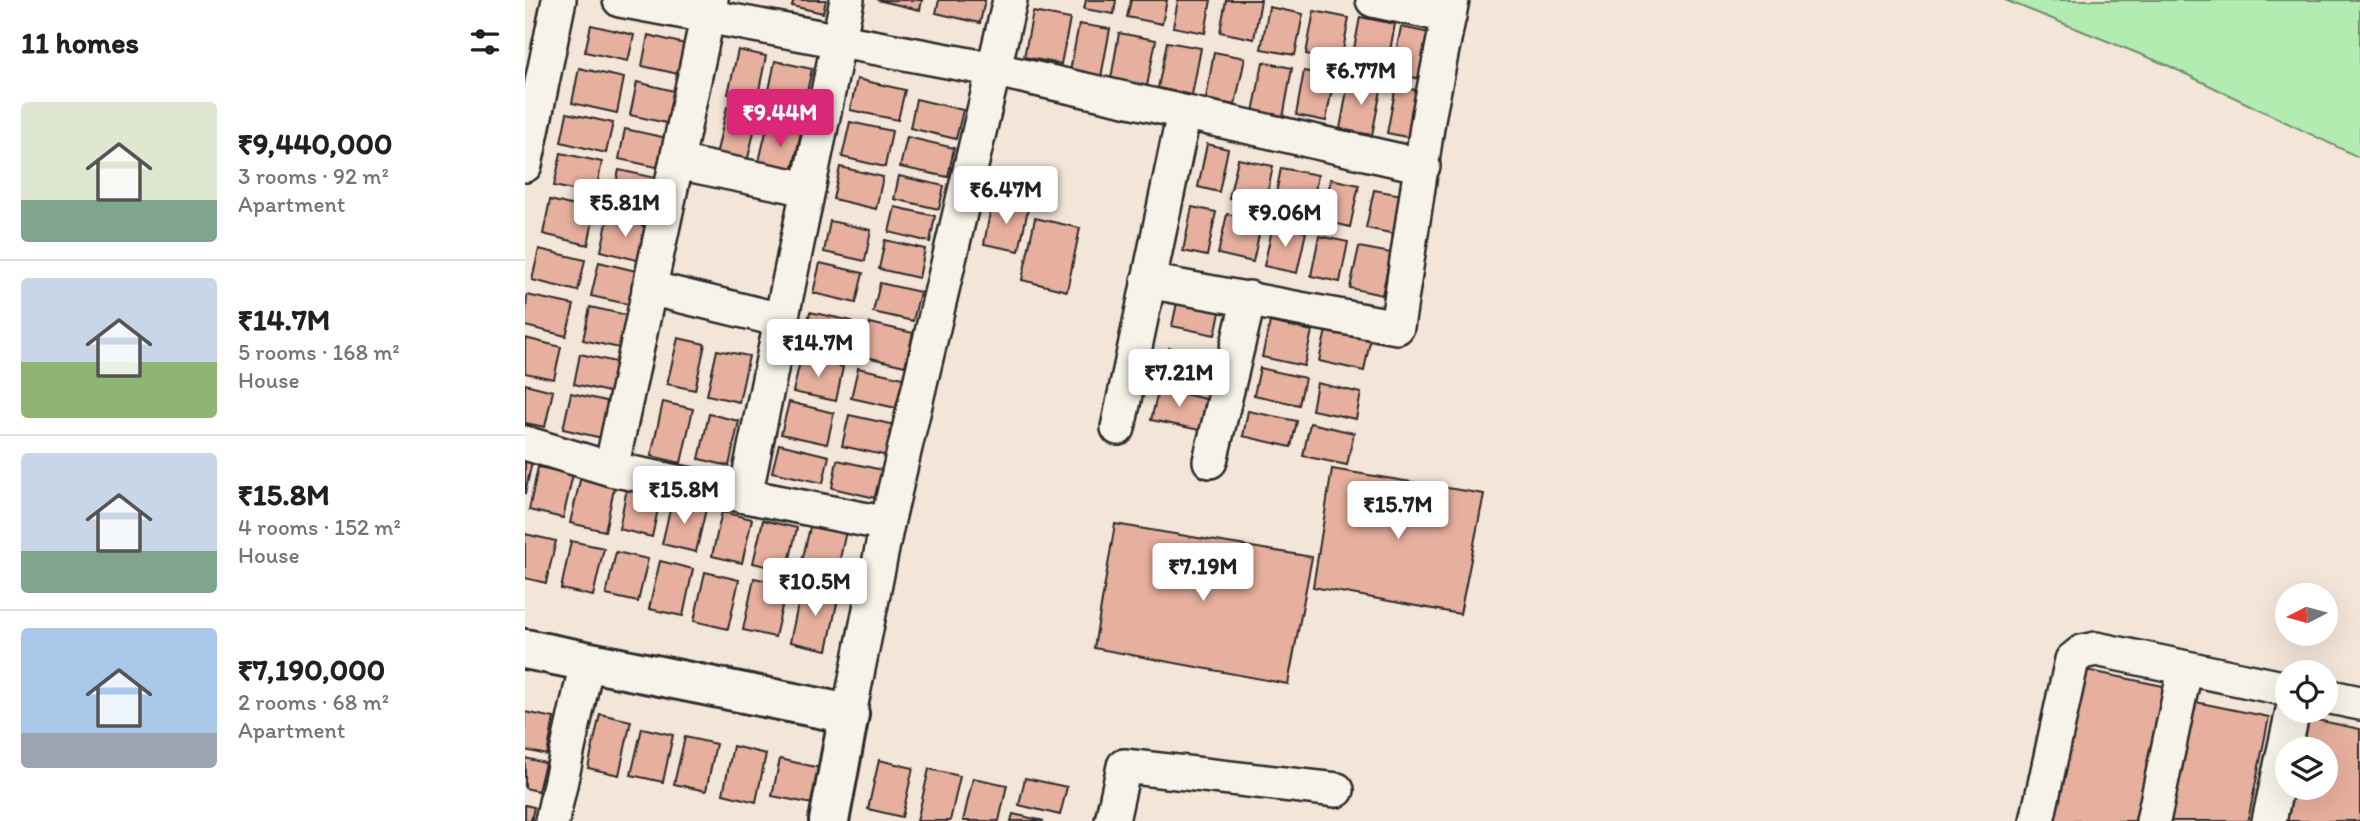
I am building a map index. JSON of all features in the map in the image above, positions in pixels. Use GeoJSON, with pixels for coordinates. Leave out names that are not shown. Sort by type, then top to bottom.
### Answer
{"type":"FeatureCollection","features":[{"type":"Feature","properties":{"kind":"street"},"geometry":{"type":"LineString","coordinates":[[525,165],[559,0]]}},
{"type":"Feature","properties":{"kind":"street"},"geometry":{"type":"LineString","coordinates":[[620,0],[710,8],[839,41],[996,70],[1423,166]]}},
{"type":"Feature","properties":{"kind":"street"},"geometry":{"type":"LineString","coordinates":[[745,496],[848,0]]}},
{"type":"Feature","properties":{"kind":"street"},"geometry":{"type":"LineString","coordinates":[[829,821],[887,524],[996,70],[1010,0]]}},
{"type":"Feature","properties":{"kind":"street"},"geometry":{"type":"LineString","coordinates":[[1149,281],[1397,327],[1450,8],[1373,0]]}},
{"type":"Feature","properties":{"kind":"street"},"geometry":{"type":"LineString","coordinates":[[611,469],[710,8]]}},
{"type":"Feature","properties":{"kind":"street"},"geometry":{"type":"LineString","coordinates":[[1118,428],[1184,113]]}},
{"type":"Feature","properties":{"kind":"street"},"geometry":{"type":"LineString","coordinates":[[677,162],[808,189]]}},
{"type":"Feature","properties":{"kind":"street"},"geometry":{"type":"LineString","coordinates":[[649,288],[781,320]]}},
{"type":"Feature","properties":{"kind":"street"},"geometry":{"type":"LineString","coordinates":[[1210,461],[1249,298]]}},
{"type":"Feature","properties":{"kind":"street"},"geometry":{"type":"LineString","coordinates":[[525,443],[611,469],[887,524]]}},
{"type":"Feature","properties":{"kind":"street"},"geometry":{"type":"LineString","coordinates":[[525,649],[849,714]]}},
{"type":"Feature","properties":{"kind":"street"},"geometry":{"type":"LineString","coordinates":[[2037,821],[2073,660],[2082,653],[2096,649],[2275,687]]}},
{"type":"Feature","properties":{"kind":"street"},"geometry":{"type":"LineString","coordinates":[[552,821],[587,662]]}},
{"type":"Feature","properties":{"kind":"street"},"geometry":{"type":"LineString","coordinates":[[2153,821],[2186,670]]}},
{"type":"Feature","properties":{"kind":"street"},"geometry":{"type":"LineString","coordinates":[[2338,698],[2360,703]]}},
{"type":"Feature","properties":{"kind":"street"},"geometry":{"type":"LineString","coordinates":[[2269,821],[2290,723]]}},
{"type":"Feature","properties":{"kind":"street"},"geometry":{"type":"LineString","coordinates":[[1111,821],[1124,766],[1338,790]]}},
{"type":"Feature","properties":{"kind":"green space"},"geometry":{"type":"Polygon","coordinates":[[[2005,0],[2360,0],[2360,158],[2167,65],[2005,0]]]}},
{"type":"Feature","properties":{"kind":"building"},"geometry":{"type":"Polygon","coordinates":[[[794,0],[826,0],[823,13],[792,6],[794,0]]]}},
{"type":"Feature","properties":{"kind":"building"},"geometry":{"type":"Polygon","coordinates":[[[877,0],[922,0],[920,10],[877,0]]]}},
{"type":"Feature","properties":{"kind":"building"},"geometry":{"type":"Polygon","coordinates":[[[939,0],[985,0],[980,23],[936,13],[939,0]]]}},
{"type":"Feature","properties":{"kind":"building"},"geometry":{"type":"Polygon","coordinates":[[[1086,0],[1116,0],[1114,14],[1084,9],[1086,0]]]}},
{"type":"Feature","properties":{"kind":"building"},"geometry":{"type":"Polygon","coordinates":[[[1131,0],[1167,0],[1162,24],[1127,17],[1131,0]]]}},
{"type":"Feature","properties":{"kind":"building"},"geometry":{"type":"Polygon","coordinates":[[[1178,0],[1211,0],[1205,33],[1173,27],[1178,0]]]}},
{"type":"Feature","properties":{"kind":"building"},"geometry":{"type":"Polygon","coordinates":[[[1226,0],[1261,0],[1254,39],[1220,32],[1226,0]]]}},
{"type":"Feature","properties":{"kind":"building"},"geometry":{"type":"Polygon","coordinates":[[[1269,7],[1303,14],[1295,55],[1261,49],[1269,7]]]}},
{"type":"Feature","properties":{"kind":"building"},"geometry":{"type":"Polygon","coordinates":[[[1314,11],[1349,18],[1341,61],[1306,54],[1314,11]]]}},
{"type":"Feature","properties":{"kind":"building"},"geometry":{"type":"Polygon","coordinates":[[[1033,12],[1070,19],[1061,64],[1024,57],[1033,12]]]}},
{"type":"Feature","properties":{"kind":"building"},"geometry":{"type":"Polygon","coordinates":[[[1360,17],[1395,24],[1386,72],[1351,65],[1360,17]]]}},
{"type":"Feature","properties":{"kind":"building"},"geometry":{"type":"Polygon","coordinates":[[[1079,24],[1110,29],[1101,77],[1070,71],[1079,24]]]}},
{"type":"Feature","properties":{"kind":"building"},"geometry":{"type":"Polygon","coordinates":[[[591,25],[634,35],[628,61],[585,52],[591,25]]]}},
{"type":"Feature","properties":{"kind":"building"},"geometry":{"type":"Polygon","coordinates":[[[1401,27],[1435,34],[1426,80],[1392,73],[1401,27]]]}},
{"type":"Feature","properties":{"kind":"building"},"geometry":{"type":"Polygon","coordinates":[[[1119,33],[1156,40],[1147,86],[1111,79],[1119,33]]]}},
{"type":"Feature","properties":{"kind":"building"},"geometry":{"type":"Polygon","coordinates":[[[648,35],[689,45],[683,75],[642,66],[648,35]]]}},
{"type":"Feature","properties":{"kind":"building"},"geometry":{"type":"Polygon","coordinates":[[[1167,42],[1201,48],[1192,95],[1158,88],[1167,42]]]}},
{"type":"Feature","properties":{"kind":"building"},"geometry":{"type":"Polygon","coordinates":[[[738,50],[766,56],[757,100],[728,94],[738,50]]]}},
{"type":"Feature","properties":{"kind":"building"},"geometry":{"type":"Polygon","coordinates":[[[1214,52],[1245,58],[1235,105],[1206,99],[1214,52]]]}},
{"type":"Feature","properties":{"kind":"building"},"geometry":{"type":"Polygon","coordinates":[[[775,61],[812,69],[802,114],[766,105],[775,61]]]}},
{"type":"Feature","properties":{"kind":"building"},"geometry":{"type":"Polygon","coordinates":[[[1263,62],[1292,68],[1283,118],[1253,112],[1263,62]]]}},
{"type":"Feature","properties":{"kind":"building"},"geometry":{"type":"Polygon","coordinates":[[[579,68],[624,78],[617,113],[572,103],[579,68]]]}},
{"type":"Feature","properties":{"kind":"building"},"geometry":{"type":"Polygon","coordinates":[[[1304,71],[1334,77],[1326,121],[1296,115],[1304,71]]]}},
{"type":"Feature","properties":{"kind":"building"},"geometry":{"type":"Polygon","coordinates":[[[857,79],[905,90],[898,120],[850,110],[857,79]]]}},
{"type":"Feature","properties":{"kind":"building"},"geometry":{"type":"Polygon","coordinates":[[[1349,79],[1382,85],[1372,135],[1340,129],[1349,79]]]}},
{"type":"Feature","properties":{"kind":"building"},"geometry":{"type":"Polygon","coordinates":[[[637,82],[678,92],[671,124],[630,115],[637,82]]]}},
{"type":"Feature","properties":{"kind":"building"},"geometry":{"type":"Polygon","coordinates":[[[1396,86],[1420,91],[1411,138],[1387,133],[1396,86]]]}},
{"type":"Feature","properties":{"kind":"building"},"geometry":{"type":"Polygon","coordinates":[[[916,99],[963,110],[956,139],[910,128],[916,99]]]}},
{"type":"Feature","properties":{"kind":"building"},"geometry":{"type":"Polygon","coordinates":[[[727,107],[758,114],[746,167],[715,160],[727,107]]]}},
{"type":"Feature","properties":{"kind":"building"},"geometry":{"type":"Polygon","coordinates":[[[567,113],[613,123],[606,153],[561,142],[567,113]]]}},
{"type":"Feature","properties":{"kind":"building"},"geometry":{"type":"Polygon","coordinates":[[[769,119],[802,127],[791,178],[757,170],[769,119]]]}},
{"type":"Feature","properties":{"kind":"building"},"geometry":{"type":"Polygon","coordinates":[[[850,122],[892,131],[885,167],[842,157],[850,122]]]}},
{"type":"Feature","properties":{"kind":"building"},"geometry":{"type":"Polygon","coordinates":[[[625,129],[667,138],[661,168],[619,159],[625,129]]]}},
{"type":"Feature","properties":{"kind":"building"},"geometry":{"type":"Polygon","coordinates":[[[907,137],[954,148],[948,177],[900,167],[907,137]]]}},
{"type":"Feature","properties":{"kind":"building"},"geometry":{"type":"Polygon","coordinates":[[[1207,144],[1228,149],[1219,192],[1198,187],[1207,144]]]}},
{"type":"Feature","properties":{"kind":"building"},"geometry":{"type":"Polygon","coordinates":[[[561,153],[602,162],[595,195],[554,186],[561,153]]]}},
{"type":"Feature","properties":{"kind":"building"},"geometry":{"type":"Polygon","coordinates":[[[1238,159],[1273,166],[1265,205],[1229,198],[1238,159]]]}},
{"type":"Feature","properties":{"kind":"building"},"geometry":{"type":"Polygon","coordinates":[[[840,167],[883,177],[876,209],[833,199],[840,167]]]}},
{"type":"Feature","properties":{"kind":"building"},"geometry":{"type":"Polygon","coordinates":[[[1281,168],[1318,175],[1310,217],[1273,209],[1281,168]]]}},
{"type":"Feature","properties":{"kind":"building"},"geometry":{"type":"Polygon","coordinates":[[[619,170],[660,179],[652,214],[611,205],[619,170]]]}},
{"type":"Feature","properties":{"kind":"building"},"geometry":{"type":"Polygon","coordinates":[[[899,176],[944,186],[939,209],[894,199],[899,176]]]}},
{"type":"Feature","properties":{"kind":"building"},"geometry":{"type":"Polygon","coordinates":[[[1331,179],[1359,185],[1350,227],[1322,220],[1331,179]]]}},
{"type":"Feature","properties":{"kind":"building"},"geometry":{"type":"Polygon","coordinates":[[[1374,190],[1402,195],[1395,234],[1366,228],[1374,190]]]}},
{"type":"Feature","properties":{"kind":"building"},"geometry":{"type":"Polygon","coordinates":[[[550,200],[595,211],[588,245],[543,234],[550,200]]]}},
{"type":"Feature","properties":{"kind":"building"},"geometry":{"type":"Polygon","coordinates":[[[992,202],[1028,209],[1019,251],[984,244],[992,202]]]}},
{"type":"Feature","properties":{"kind":"building"},"geometry":{"type":"Polygon","coordinates":[[[895,207],[935,216],[930,242],[889,232],[895,207]]]}},
{"type":"Feature","properties":{"kind":"building"},"geometry":{"type":"Polygon","coordinates":[[[1192,207],[1216,212],[1207,256],[1183,251],[1192,207]]]}},
{"type":"Feature","properties":{"kind":"building"},"geometry":{"type":"Polygon","coordinates":[[[1227,214],[1262,221],[1253,262],[1218,254],[1227,214]]]}},
{"type":"Feature","properties":{"kind":"building"},"geometry":{"type":"Polygon","coordinates":[[[608,218],[648,227],[641,261],[601,251],[608,218]]]}},
{"type":"Feature","properties":{"kind":"building"},"geometry":{"type":"Polygon","coordinates":[[[1035,218],[1080,228],[1067,291],[1022,280],[1035,218]]]}},
{"type":"Feature","properties":{"kind":"building"},"geometry":{"type":"Polygon","coordinates":[[[830,221],[871,230],[865,261],[824,252],[830,221]]]}},
{"type":"Feature","properties":{"kind":"building"},"geometry":{"type":"Polygon","coordinates":[[[1273,225],[1306,232],[1297,273],[1264,266],[1273,225]]]}},
{"type":"Feature","properties":{"kind":"building"},"geometry":{"type":"Polygon","coordinates":[[[1319,236],[1348,242],[1340,282],[1311,276],[1319,236]]]}},
{"type":"Feature","properties":{"kind":"building"},"geometry":{"type":"Polygon","coordinates":[[[885,240],[925,249],[919,278],[879,269],[885,240]]]}},
{"type":"Feature","properties":{"kind":"building"},"geometry":{"type":"Polygon","coordinates":[[[1359,247],[1391,253],[1382,295],[1350,288],[1359,247]]]}},
{"type":"Feature","properties":{"kind":"building"},"geometry":{"type":"Polygon","coordinates":[[[539,249],[585,260],[578,291],[532,280],[539,249]]]}},
{"type":"Feature","properties":{"kind":"building"},"geometry":{"type":"Polygon","coordinates":[[[599,262],[640,272],[632,305],[591,296],[599,262]]]}},
{"type":"Feature","properties":{"kind":"building"},"geometry":{"type":"Polygon","coordinates":[[[820,263],[863,273],[856,303],[813,293],[820,263]]]}},
{"type":"Feature","properties":{"kind":"building"},"geometry":{"type":"Polygon","coordinates":[[[880,283],[920,292],[913,321],[873,312],[880,283]]]}},
{"type":"Feature","properties":{"kind":"building"},"geometry":{"type":"Polygon","coordinates":[[[527,295],[574,305],[566,336],[525,326],[527,295]]]}},
{"type":"Feature","properties":{"kind":"building"},"geometry":{"type":"Polygon","coordinates":[[[1178,298],[1221,308],[1215,335],[1172,326],[1178,298]]]}},
{"type":"Feature","properties":{"kind":"building"},"geometry":{"type":"Polygon","coordinates":[[[590,307],[631,316],[624,349],[583,340],[590,307]]]}},
{"type":"Feature","properties":{"kind":"building"},"geometry":{"type":"Polygon","coordinates":[[[810,312],[852,321],[845,352],[803,343],[810,312]]]}},
{"type":"Feature","properties":{"kind":"building"},"geometry":{"type":"Polygon","coordinates":[[[1270,322],[1312,331],[1304,366],[1262,357],[1270,322]]]}},
{"type":"Feature","properties":{"kind":"building"},"geometry":{"type":"Polygon","coordinates":[[[870,323],[913,333],[905,366],[862,356],[870,323]]]}},
{"type":"Feature","properties":{"kind":"building"},"geometry":{"type":"Polygon","coordinates":[[[1327,326],[1371,336],[1364,371],[1319,361],[1327,326]]]}},
{"type":"Feature","properties":{"kind":"building"},"geometry":{"type":"Polygon","coordinates":[[[525,338],[561,347],[554,379],[525,373],[525,338]]]}},
{"type":"Feature","properties":{"kind":"building"},"geometry":{"type":"Polygon","coordinates":[[[678,338],[705,344],[695,390],[667,384],[678,338]]]}},
{"type":"Feature","properties":{"kind":"building"},"geometry":{"type":"Polygon","coordinates":[[[1169,348],[1211,357],[1206,383],[1164,374],[1169,348]]]}},
{"type":"Feature","properties":{"kind":"building"},"geometry":{"type":"Polygon","coordinates":[[[717,350],[749,356],[739,402],[707,395],[717,350]]]}},
{"type":"Feature","properties":{"kind":"building"},"geometry":{"type":"Polygon","coordinates":[[[580,354],[620,363],[613,393],[574,384],[580,354]]]}},
{"type":"Feature","properties":{"kind":"building"},"geometry":{"type":"Polygon","coordinates":[[[801,357],[843,367],[836,401],[793,392],[801,357]]]}},
{"type":"Feature","properties":{"kind":"building"},"geometry":{"type":"Polygon","coordinates":[[[858,368],[903,378],[896,408],[851,398],[858,368]]]}},
{"type":"Feature","properties":{"kind":"building"},"geometry":{"type":"Polygon","coordinates":[[[1260,368],[1305,378],[1299,405],[1254,395],[1260,368]]]}},
{"type":"Feature","properties":{"kind":"building"},"geometry":{"type":"Polygon","coordinates":[[[1317,383],[1361,393],[1356,419],[1312,410],[1317,383]]]}},
{"type":"Feature","properties":{"kind":"building"},"geometry":{"type":"Polygon","coordinates":[[[525,384],[553,391],[545,427],[525,423],[525,384]]]}},
{"type":"Feature","properties":{"kind":"building"},"geometry":{"type":"Polygon","coordinates":[[[1159,388],[1206,399],[1200,430],[1151,420],[1159,388]]]}},
{"type":"Feature","properties":{"kind":"building"},"geometry":{"type":"Polygon","coordinates":[[[571,393],[610,402],[602,438],[563,429],[571,393]]]}},
{"type":"Feature","properties":{"kind":"building"},"geometry":{"type":"Polygon","coordinates":[[[663,402],[693,409],[681,463],[651,456],[663,402]]]}},
{"type":"Feature","properties":{"kind":"building"},"geometry":{"type":"Polygon","coordinates":[[[789,402],[834,413],[827,444],[781,434],[789,402]]]}},
{"type":"Feature","properties":{"kind":"building"},"geometry":{"type":"Polygon","coordinates":[[[1248,411],[1297,421],[1291,447],[1243,436],[1248,411]]]}},
{"type":"Feature","properties":{"kind":"building"},"geometry":{"type":"Polygon","coordinates":[[[709,414],[739,421],[729,466],[699,459],[709,414]]]}},
{"type":"Feature","properties":{"kind":"building"},"geometry":{"type":"Polygon","coordinates":[[[849,415],[895,425],[888,456],[842,446],[849,415]]]}},
{"type":"Feature","properties":{"kind":"building"},"geometry":{"type":"Polygon","coordinates":[[[1310,423],[1354,433],[1347,465],[1303,456],[1310,423]]]}},
{"type":"Feature","properties":{"kind":"building"},"geometry":{"type":"Polygon","coordinates":[[[779,444],[829,456],[823,483],[772,472],[779,444]]]}},
{"type":"Feature","properties":{"kind":"building"},"geometry":{"type":"Polygon","coordinates":[[[525,455],[533,457],[525,494],[525,455]]]}},
{"type":"Feature","properties":{"kind":"building"},"geometry":{"type":"Polygon","coordinates":[[[837,460],[887,471],[880,499],[832,488],[837,460]]]}},
{"type":"Feature","properties":{"kind":"building"},"geometry":{"type":"Polygon","coordinates":[[[538,467],[573,474],[563,518],[529,510],[538,467]]]}},
{"type":"Feature","properties":{"kind":"building"},"geometry":{"type":"Polygon","coordinates":[[[1332,469],[1484,494],[1460,614],[1313,587],[1332,469]]]}},
{"type":"Feature","properties":{"kind":"building"},"geometry":{"type":"Polygon","coordinates":[[[581,476],[615,484],[605,531],[570,523],[581,476]]]}},
{"type":"Feature","properties":{"kind":"building"},"geometry":{"type":"Polygon","coordinates":[[[627,488],[661,495],[652,537],[619,529],[627,488]]]}},
{"type":"Feature","properties":{"kind":"building"},"geometry":{"type":"Polygon","coordinates":[[[672,501],[706,509],[696,552],[662,544],[672,501]]]}},
{"type":"Feature","properties":{"kind":"building"},"geometry":{"type":"Polygon","coordinates":[[[722,512],[752,519],[742,563],[712,556],[722,512]]]}},
{"type":"Feature","properties":{"kind":"building"},"geometry":{"type":"Polygon","coordinates":[[[763,520],[797,528],[787,571],[753,563],[763,520]]]}},
{"type":"Feature","properties":{"kind":"building"},"geometry":{"type":"Polygon","coordinates":[[[811,523],[846,531],[835,582],[799,574],[811,523]]]}},
{"type":"Feature","properties":{"kind":"building"},"geometry":{"type":"Polygon","coordinates":[[[1115,524],[1312,557],[1288,684],[1094,648],[1115,524]]]}},
{"type":"Feature","properties":{"kind":"building"},"geometry":{"type":"Polygon","coordinates":[[[525,534],[556,541],[546,583],[525,578],[525,534]]]}},
{"type":"Feature","properties":{"kind":"building"},"geometry":{"type":"Polygon","coordinates":[[[571,541],[604,548],[593,596],[561,589],[571,541]]]}},
{"type":"Feature","properties":{"kind":"building"},"geometry":{"type":"Polygon","coordinates":[[[616,552],[648,559],[638,602],[606,595],[616,552]]]}},
{"type":"Feature","properties":{"kind":"building"},"geometry":{"type":"Polygon","coordinates":[[[660,561],[693,569],[683,616],[649,609],[660,561]]]}},
{"type":"Feature","properties":{"kind":"building"},"geometry":{"type":"Polygon","coordinates":[[[705,572],[739,580],[728,629],[694,621],[705,572]]]}},
{"type":"Feature","properties":{"kind":"building"},"geometry":{"type":"Polygon","coordinates":[[[754,578],[787,585],[775,637],[743,630],[754,578]]]}},
{"type":"Feature","properties":{"kind":"building"},"geometry":{"type":"Polygon","coordinates":[[[802,586],[839,594],[827,650],[790,642],[802,586]]]}},
{"type":"Feature","properties":{"kind":"building"},"geometry":{"type":"Polygon","coordinates":[[[2081,669],[2168,687],[2140,821],[2049,821],[2081,669]]]}},
{"type":"Feature","properties":{"kind":"building"},"geometry":{"type":"Polygon","coordinates":[[[2181,699],[2269,717],[2248,821],[2158,821],[2181,699]]]}},
{"type":"Feature","properties":{"kind":"building"},"geometry":{"type":"Polygon","coordinates":[[[525,712],[554,718],[547,755],[525,750],[525,712]]]}},
{"type":"Feature","properties":{"kind":"building"},"geometry":{"type":"Polygon","coordinates":[[[600,714],[631,721],[619,775],[588,768],[600,714]]]}},
{"type":"Feature","properties":{"kind":"building"},"geometry":{"type":"Polygon","coordinates":[[[2291,723],[2331,723],[2360,729],[2360,821],[2271,821],[2275,800],[2338,800],[2338,737],[2288,737],[2291,723]]]}},
{"type":"Feature","properties":{"kind":"building"},"geometry":{"type":"Polygon","coordinates":[[[642,728],[673,735],[663,782],[631,775],[642,728]]]}},
{"type":"Feature","properties":{"kind":"building"},"geometry":{"type":"Polygon","coordinates":[[[685,737],[716,744],[706,791],[674,784],[685,737]]]}},
{"type":"Feature","properties":{"kind":"building"},"geometry":{"type":"Polygon","coordinates":[[[733,746],[766,754],[756,802],[723,794],[733,746]]]}},
{"type":"Feature","properties":{"kind":"building"},"geometry":{"type":"Polygon","coordinates":[[[525,758],[545,763],[538,791],[525,788],[525,758]]]}},
{"type":"Feature","properties":{"kind":"building"},"geometry":{"type":"Polygon","coordinates":[[[780,759],[820,768],[813,804],[772,796],[780,759]]]}},
{"type":"Feature","properties":{"kind":"building"},"geometry":{"type":"Polygon","coordinates":[[[879,760],[913,768],[902,817],[868,809],[879,760]]]}},
{"type":"Feature","properties":{"kind":"building"},"geometry":{"type":"Polygon","coordinates":[[[929,769],[960,776],[950,821],[917,821],[929,769]]]}},
{"type":"Feature","properties":{"kind":"building"},"geometry":{"type":"Polygon","coordinates":[[[973,778],[1007,785],[999,821],[963,821],[973,778]]]}},
{"type":"Feature","properties":{"kind":"building"},"geometry":{"type":"Polygon","coordinates":[[[1025,778],[1067,787],[1060,815],[1019,805],[1025,778]]]}},
{"type":"Feature","properties":{"kind":"building"},"geometry":{"type":"Polygon","coordinates":[[[525,805],[534,807],[531,821],[525,821],[525,805]]]}},
{"type":"Feature","properties":{"kind":"building"},"geometry":{"type":"Polygon","coordinates":[[[1013,814],[1044,821],[1011,821],[1013,814]]]}}]}
